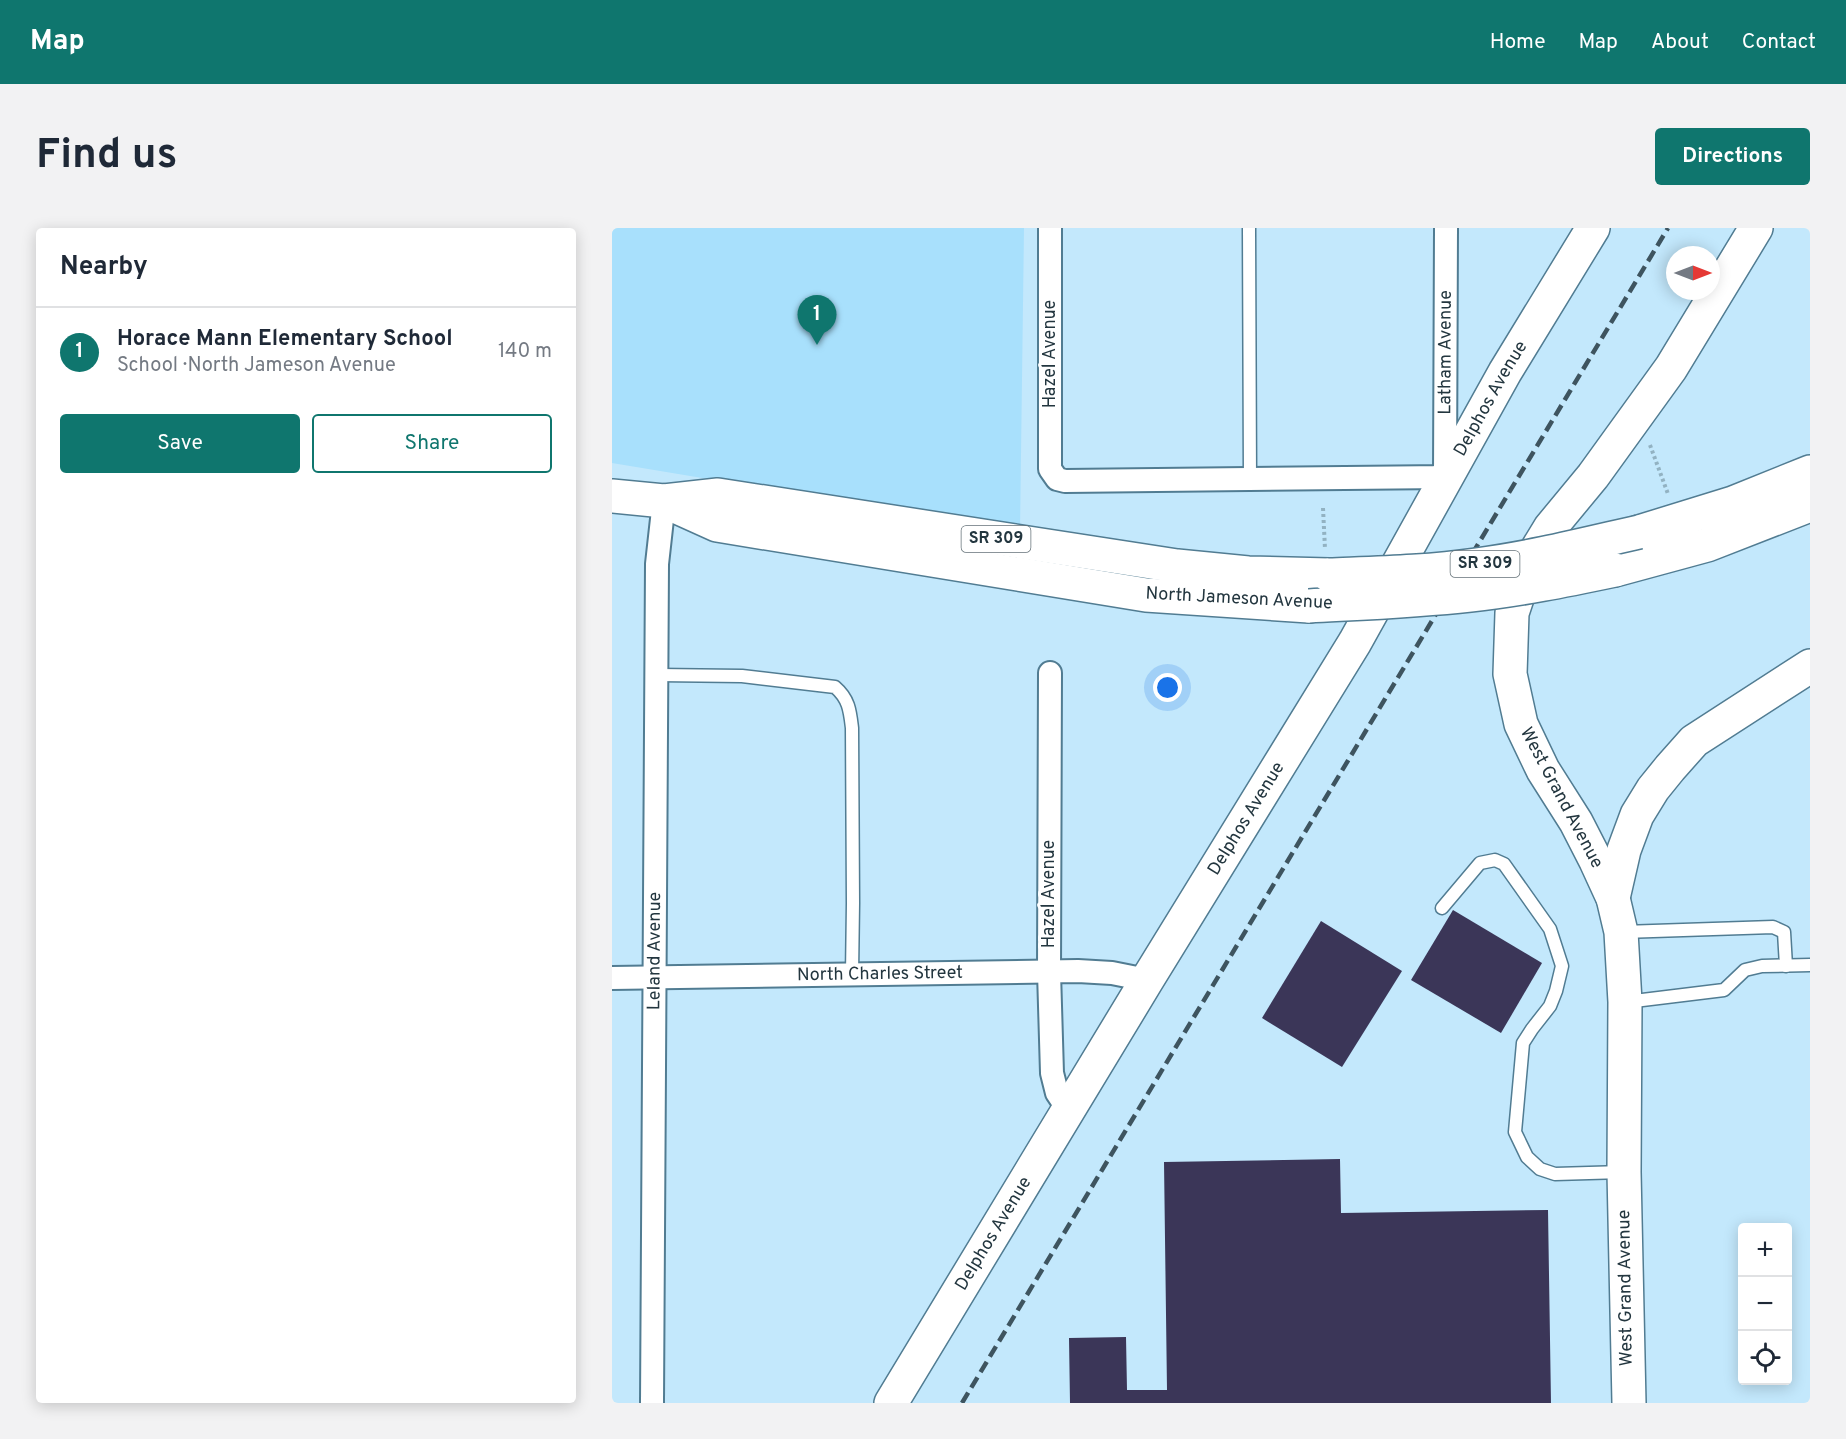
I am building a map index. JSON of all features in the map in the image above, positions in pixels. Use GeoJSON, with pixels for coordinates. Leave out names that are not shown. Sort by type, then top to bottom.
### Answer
{"type":"FeatureCollection","features":[{"type":"Feature","properties":{"kind":"main road","name":"Delphos Avenue"},"geometry":{"type":"LineString","coordinates":[[891,1403],[1355,642],[1505,372],[1593,228]]}},
{"type":"Feature","properties":{"kind":"main road","name":"West Grand Avenue"},"geometry":{"type":"LineString","coordinates":[[1629,1403],[1624,1172],[1625,1002],[1621,932],[1613,898],[1596,861],[1576,822],[1543,770],[1521,724],[1510,674],[1512,613],[1521,583],[1533,556],[1550,528],[1612,450],[1671,368],[1756,228]]}},
{"type":"Feature","properties":{"kind":"main road","name":"North Jameson Avenue"},"geometry":{"type":"LineString","coordinates":[[612,496],[664,501],[718,495],[1165,564],[1248,573],[1330,564],[1411,572],[1477,565],[1546,553],[1640,532],[1733,503],[1810,472]]}},
{"type":"Feature","properties":{"kind":"main road","name":"North Jameson Avenue"},"geometry":{"type":"LineString","coordinates":[[664,501],[717,525],[1134,593],[1309,606],[1407,601],[1472,595],[1548,584],[1615,570],[1707,544],[1810,505]]}},
{"type":"Feature","properties":{"kind":"main road"},"geometry":{"type":"LineString","coordinates":[[1613,898],[1624,850],[1637,815],[1653,789],[1670,768],[1694,741],[1810,666]]}},
{"type":"Feature","properties":{"kind":"street","name":"Hazel Avenue"},"geometry":{"type":"LineString","coordinates":[[1050,228],[1050,469],[1057,479],[1065,481],[1250,480]]}},
{"type":"Feature","properties":{"kind":"street","name":"Latham Avenue"},"geometry":{"type":"LineString","coordinates":[[1445,477],[1446,228]]}},
{"type":"Feature","properties":{"kind":"street"},"geometry":{"type":"LineString","coordinates":[[1250,480],[1445,477]]}},
{"type":"Feature","properties":{"kind":"street","name":"Leland Avenue"},"geometry":{"type":"LineString","coordinates":[[652,1403],[657,564],[664,501]]}},
{"type":"Feature","properties":{"kind":"street","name":"Hazel Avenue"},"geometry":{"type":"LineString","coordinates":[[1050,673],[1049,972],[1052,1073],[1057,1093],[1069,1111]]}},
{"type":"Feature","properties":{"kind":"street","name":"North Charles Street"},"geometry":{"type":"LineString","coordinates":[[612,978],[1078,971],[1147,980]]}},
{"type":"Feature","properties":{"kind":"lane"},"geometry":{"type":"LineString","coordinates":[[1249,228],[1250,480]]}},
{"type":"Feature","properties":{"kind":"lane"},"geometry":{"type":"LineString","coordinates":[[658,675],[742,676],[835,687],[844,694],[849,705],[852,728],[852,974]]}},
{"type":"Feature","properties":{"kind":"lane"},"geometry":{"type":"LineString","coordinates":[[1442,908],[1480,863],[1495,860],[1504,864],[1550,929],[1562,966],[1557,991],[1550,1006],[1523,1043],[1515,1132],[1527,1157],[1540,1169],[1548,1172],[1555,1174],[1624,1172]]}},
{"type":"Feature","properties":{"kind":"lane"},"geometry":{"type":"LineString","coordinates":[[1621,932],[1773,927],[1784,932],[1786,966]]}},
{"type":"Feature","properties":{"kind":"lane"},"geometry":{"type":"LineString","coordinates":[[1625,1002],[1724,990],[1745,970],[1762,966],[1810,965]]}},
{"type":"Feature","properties":{"kind":"path"},"geometry":{"type":"LineString","coordinates":[[1651,448],[1670,499]]}},
{"type":"Feature","properties":{"kind":"path"},"geometry":{"type":"LineString","coordinates":[[1323,508],[1325,553],[1330,564]]}},
{"type":"Feature","properties":{"kind":"shaded area"},"geometry":{"type":"Polygon","coordinates":[[[612,228],[1024,228],[1020,531],[612,463],[612,228]]]}},
{"type":"Feature","properties":{"kind":"building"},"geometry":{"type":"Polygon","coordinates":[[[1453,910],[1542,963],[1501,1033],[1411,980],[1453,910]]]}},
{"type":"Feature","properties":{"kind":"building"},"geometry":{"type":"Polygon","coordinates":[[[1321,921],[1402,971],[1342,1067],[1262,1018],[1321,921]]]}},
{"type":"Feature","properties":{"kind":"building"},"geometry":{"type":"Polygon","coordinates":[[[1340,1159],[1341,1213],[1548,1210],[1551,1403],[1070,1403],[1069,1338],[1126,1337],[1127,1390],[1167,1390],[1164,1162],[1340,1159]]]}},
{"type":"Feature","properties":{"kind":"railway"},"geometry":{"type":"LineString","coordinates":[[962,1403],[1668,228]]}},
{"type":"Feature","properties":{"kind":"place","name":"Horace Mann Elementary School"},"geometry":{"type":"Point","coordinates":[817,345]}}]}
